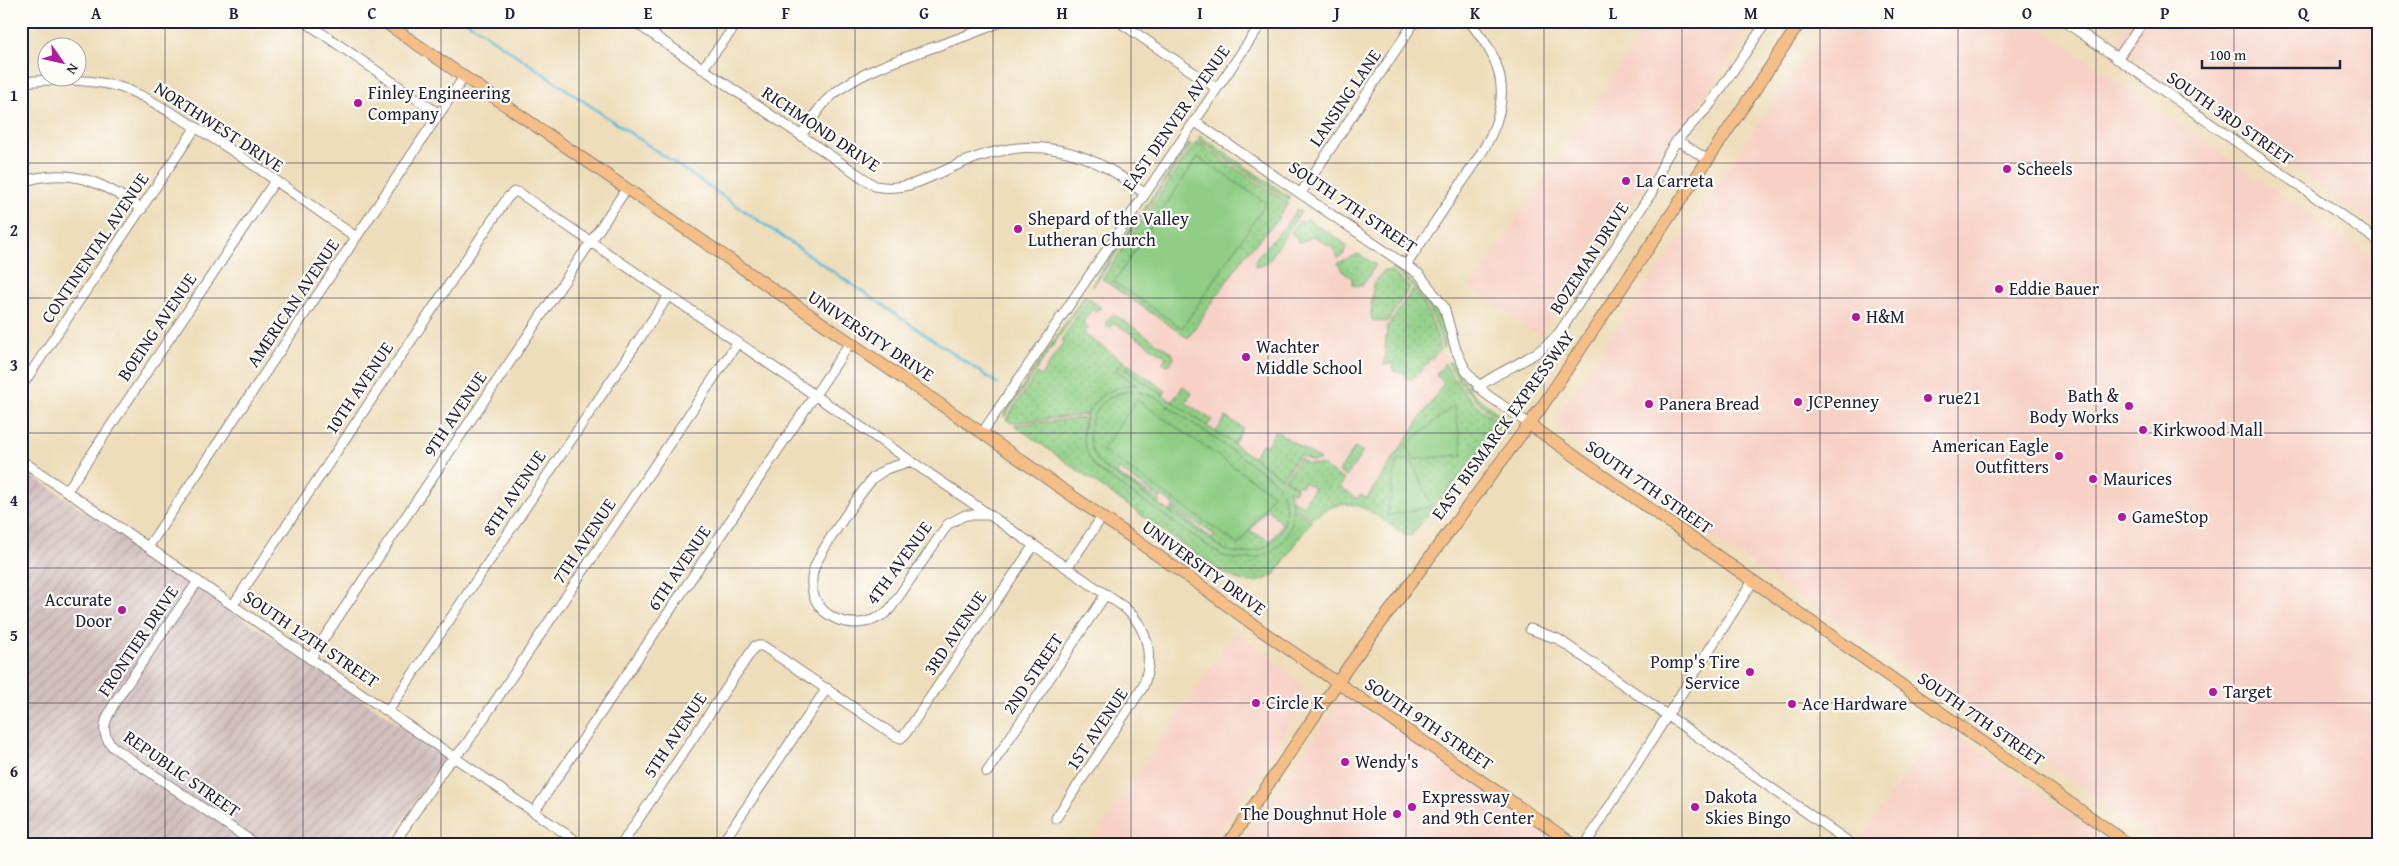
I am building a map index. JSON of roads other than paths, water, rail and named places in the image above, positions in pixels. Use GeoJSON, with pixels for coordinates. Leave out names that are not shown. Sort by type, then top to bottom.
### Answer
{"type":"FeatureCollection","features":[{"type":"Feature","properties":{"kind":"main road","name":"UNIVERSITY DRIVE"},"geometry":{"type":"LineString","coordinates":[[383,21],[982,432],[1338,682]]}},
{"type":"Feature","properties":{"kind":"main road","name":"EAST BISMARCK EXPRESSWAY"},"geometry":{"type":"LineString","coordinates":[[1227,845],[1338,682],[1529,424],[1801,21]]}},
{"type":"Feature","properties":{"kind":"main road","name":"SOUTH 7TH STREET"},"geometry":{"type":"LineString","coordinates":[[1529,424],[2130,845]]}},
{"type":"Feature","properties":{"kind":"main road","name":"SOUTH 9TH STREET"},"geometry":{"type":"LineString","coordinates":[[1338,682],[1575,845]]}},
{"type":"Feature","properties":{"kind":"street"},"geometry":{"type":"LineString","coordinates":[[304,21],[439,114]]}},
{"type":"Feature","properties":{"kind":"street","name":"RICHMOND DRIVE"},"geometry":{"type":"LineString","coordinates":[[633,21],[875,186],[899,189],[928,179],[978,155],[996,150],[1032,147],[1068,152],[1086,157],[1105,166],[1144,193]]}},
{"type":"Feature","properties":{"kind":"street"},"geometry":{"type":"LineString","coordinates":[[702,69],[739,21]]}},
{"type":"Feature","properties":{"kind":"street"},"geometry":{"type":"LineString","coordinates":[[801,136],[817,112],[829,99],[856,78],[1002,21]]}},
{"type":"Feature","properties":{"kind":"street"},"geometry":{"type":"LineString","coordinates":[[1118,21],[1216,88]]}},
{"type":"Feature","properties":{"kind":"street","name":"EAST DENVER AVENUE"},"geometry":{"type":"LineString","coordinates":[[982,432],[1263,21]]}},
{"type":"Feature","properties":{"kind":"street","name":"LANSING LANE"},"geometry":{"type":"LineString","coordinates":[[1301,193],[1415,21]]}},
{"type":"Feature","properties":{"kind":"street"},"geometry":{"type":"LineString","coordinates":[[1407,264],[1480,156],[1498,115],[1501,95],[1499,71],[1482,38],[1469,21]]}},
{"type":"Feature","properties":{"kind":"street","name":"BOZEMAN DRIVE"},"geometry":{"type":"LineString","coordinates":[[1478,387],[1491,377],[1515,366],[1548,346],[1559,333],[1652,192],[1665,159],[1677,140],[1709,106],[1766,21]]}},
{"type":"Feature","properties":{"kind":"street","name":"SOUTH 3RD STREET"},"geometry":{"type":"LineString","coordinates":[[2064,21],[2378,241]]}},
{"type":"Feature","properties":{"kind":"street"},"geometry":{"type":"LineString","coordinates":[[2117,59],[2144,21]]}},
{"type":"Feature","properties":{"kind":"street","name":"AMERICAN AVENUE"},"geometry":{"type":"LineString","coordinates":[[148,546],[464,77]]}},
{"type":"Feature","properties":{"kind":"street","name":"NORTHWEST DRIVE"},"geometry":{"type":"LineString","coordinates":[[21,82],[68,80],[116,86],[136,93],[196,127],[356,237]]}},
{"type":"Feature","properties":{"kind":"street","name":"SOUTH 7TH STREET"},"geometry":{"type":"LineString","coordinates":[[1194,121],[1407,264],[1424,279],[1444,307],[1461,362],[1478,387],[1498,404],[1529,424]]}},
{"type":"Feature","properties":{"kind":"street","name":"CONTINENTAL AVENUE"},"geometry":{"type":"LineString","coordinates":[[21,387],[196,127]]}},
{"type":"Feature","properties":{"kind":"street"},"geometry":{"type":"LineString","coordinates":[[1677,140],[1708,160]]}},
{"type":"Feature","properties":{"kind":"street"},"geometry":{"type":"LineString","coordinates":[[21,182],[47,177],[79,178],[108,187],[142,209]]}},
{"type":"Feature","properties":{"kind":"street","name":"BOEING AVENUE"},"geometry":{"type":"LineString","coordinates":[[66,491],[275,182]]}},
{"type":"Feature","properties":{"kind":"street","name":"9TH AVENUE"},"geometry":{"type":"LineString","coordinates":[[310,658],[627,188]]}},
{"type":"Feature","properties":{"kind":"street","name":"10TH AVENUE"},"geometry":{"type":"LineString","coordinates":[[233,605],[502,206],[514,192],[522,194],[591,242]]}},
{"type":"Feature","properties":{"kind":"street"},"geometry":{"type":"LineString","coordinates":[[591,242],[1106,594]]}},
{"type":"Feature","properties":{"kind":"street","name":"8TH AVENUE"},"geometry":{"type":"LineString","coordinates":[[388,712],[669,295]]}},
{"type":"Feature","properties":{"kind":"street","name":"7TH AVENUE"},"geometry":{"type":"LineString","coordinates":[[393,845],[445,767],[465,746],[738,342]]}},
{"type":"Feature","properties":{"kind":"street","name":"6TH AVENUE"},"geometry":{"type":"LineString","coordinates":[[534,812],[850,342]]}},
{"type":"Feature","properties":{"kind":"street","name":"SOUTH 12TH STREET"},"geometry":{"type":"LineString","coordinates":[[21,460],[582,845]]}},
{"type":"Feature","properties":{"kind":"street","name":"4TH AVENUE"},"geometry":{"type":"LineString","coordinates":[[911,461],[886,470],[873,478],[815,565],[812,582],[813,591],[821,606],[832,617],[857,624],[879,618],[890,609],[948,524],[965,515],[991,516]]}},
{"type":"Feature","properties":{"kind":"street"},"geometry":{"type":"LineString","coordinates":[[1067,568],[1102,517]]}},
{"type":"Feature","properties":{"kind":"street","name":"3RD AVENUE"},"geometry":{"type":"LineString","coordinates":[[827,688],[901,738],[906,734],[1034,544]]}},
{"type":"Feature","properties":{"kind":"street","name":"FRONTIER DRIVE"},"geometry":{"type":"LineString","coordinates":[[105,720],[117,699],[198,581]]}},
{"type":"Feature","properties":{"kind":"street"},"geometry":{"type":"LineString","coordinates":[[1585,845],[1753,581]]}},
{"type":"Feature","properties":{"kind":"street","name":"1ST AVENUE"},"geometry":{"type":"LineString","coordinates":[[1056,818],[1138,696],[1146,678],[1149,651],[1146,635],[1136,619],[1124,607],[1106,594]]}},
{"type":"Feature","properties":{"kind":"street","name":"2ND STREET"},"geometry":{"type":"LineString","coordinates":[[987,772],[1106,594]]}},
{"type":"Feature","properties":{"kind":"street"},"geometry":{"type":"LineString","coordinates":[[1530,629],[1558,639],[1853,845]]}},
{"type":"Feature","properties":{"kind":"street","name":"5TH AVENUE"},"geometry":{"type":"LineString","coordinates":[[621,845],[757,644],[827,688]]}},
{"type":"Feature","properties":{"kind":"street"},"geometry":{"type":"LineString","coordinates":[[721,845],[827,688]]}},
{"type":"Feature","properties":{"kind":"street","name":"REPUBLIC STREET"},"geometry":{"type":"LineString","coordinates":[[105,720],[104,731],[107,741],[113,747],[257,845]]}},
{"type":"Feature","properties":{"kind":"waterway"},"geometry":{"type":"LineString","coordinates":[[466,21],[998,384]]}},
{"type":"Feature","properties":{"kind":"place","name":"Finley Engineering Company"},"geometry":{"type":"Point","coordinates":[358,103]}},
{"type":"Feature","properties":{"kind":"place","name":"Scheels"},"geometry":{"type":"Point","coordinates":[2007,169]}},
{"type":"Feature","properties":{"kind":"place","name":"La Carreta"},"geometry":{"type":"Point","coordinates":[1626,181]}},
{"type":"Feature","properties":{"kind":"place","name":"Shepard of the Valley Lutheran Church"},"geometry":{"type":"Point","coordinates":[1018,229]}},
{"type":"Feature","properties":{"kind":"place","name":"Eddie Bauer"},"geometry":{"type":"Point","coordinates":[1999,289]}},
{"type":"Feature","properties":{"kind":"place","name":"H&M"},"geometry":{"type":"Point","coordinates":[1856,317]}},
{"type":"Feature","properties":{"kind":"place","name":"Wachter Middle School"},"geometry":{"type":"Point","coordinates":[1246,357]}},
{"type":"Feature","properties":{"kind":"place","name":"rue21"},"geometry":{"type":"Point","coordinates":[1928,398]}},
{"type":"Feature","properties":{"kind":"place","name":"JCPenney"},"geometry":{"type":"Point","coordinates":[1798,402]}},
{"type":"Feature","properties":{"kind":"place","name":"Panera Bread"},"geometry":{"type":"Point","coordinates":[1649,404]}},
{"type":"Feature","properties":{"kind":"place","name":"Bath & Body Works"},"geometry":{"type":"Point","coordinates":[2129,406]}},
{"type":"Feature","properties":{"kind":"place","name":"Kirkwood Mall"},"geometry":{"type":"Point","coordinates":[2143,430]}},
{"type":"Feature","properties":{"kind":"place","name":"American Eagle Outfitters"},"geometry":{"type":"Point","coordinates":[2059,456]}},
{"type":"Feature","properties":{"kind":"place","name":"Maurices"},"geometry":{"type":"Point","coordinates":[2093,479]}},
{"type":"Feature","properties":{"kind":"place","name":"GameStop"},"geometry":{"type":"Point","coordinates":[2122,517]}},
{"type":"Feature","properties":{"kind":"place","name":"Accurate Door"},"geometry":{"type":"Point","coordinates":[122,610]}},
{"type":"Feature","properties":{"kind":"place","name":"Pomp's Tire Service"},"geometry":{"type":"Point","coordinates":[1750,672]}},
{"type":"Feature","properties":{"kind":"place","name":"Target"},"geometry":{"type":"Point","coordinates":[2213,692]}},
{"type":"Feature","properties":{"kind":"place","name":"Circle K"},"geometry":{"type":"Point","coordinates":[1256,703]}},
{"type":"Feature","properties":{"kind":"place","name":"Ace Hardware"},"geometry":{"type":"Point","coordinates":[1792,704]}},
{"type":"Feature","properties":{"kind":"place","name":"Wendy's"},"geometry":{"type":"Point","coordinates":[1345,762]}},
{"type":"Feature","properties":{"kind":"place","name":"Expressway and 9th Center"},"geometry":{"type":"Point","coordinates":[1412,807]}},
{"type":"Feature","properties":{"kind":"place","name":"Dakota Skies Bingo"},"geometry":{"type":"Point","coordinates":[1695,807]}},
{"type":"Feature","properties":{"kind":"place","name":"The Doughnut Hole"},"geometry":{"type":"Point","coordinates":[1397,814]}}]}
